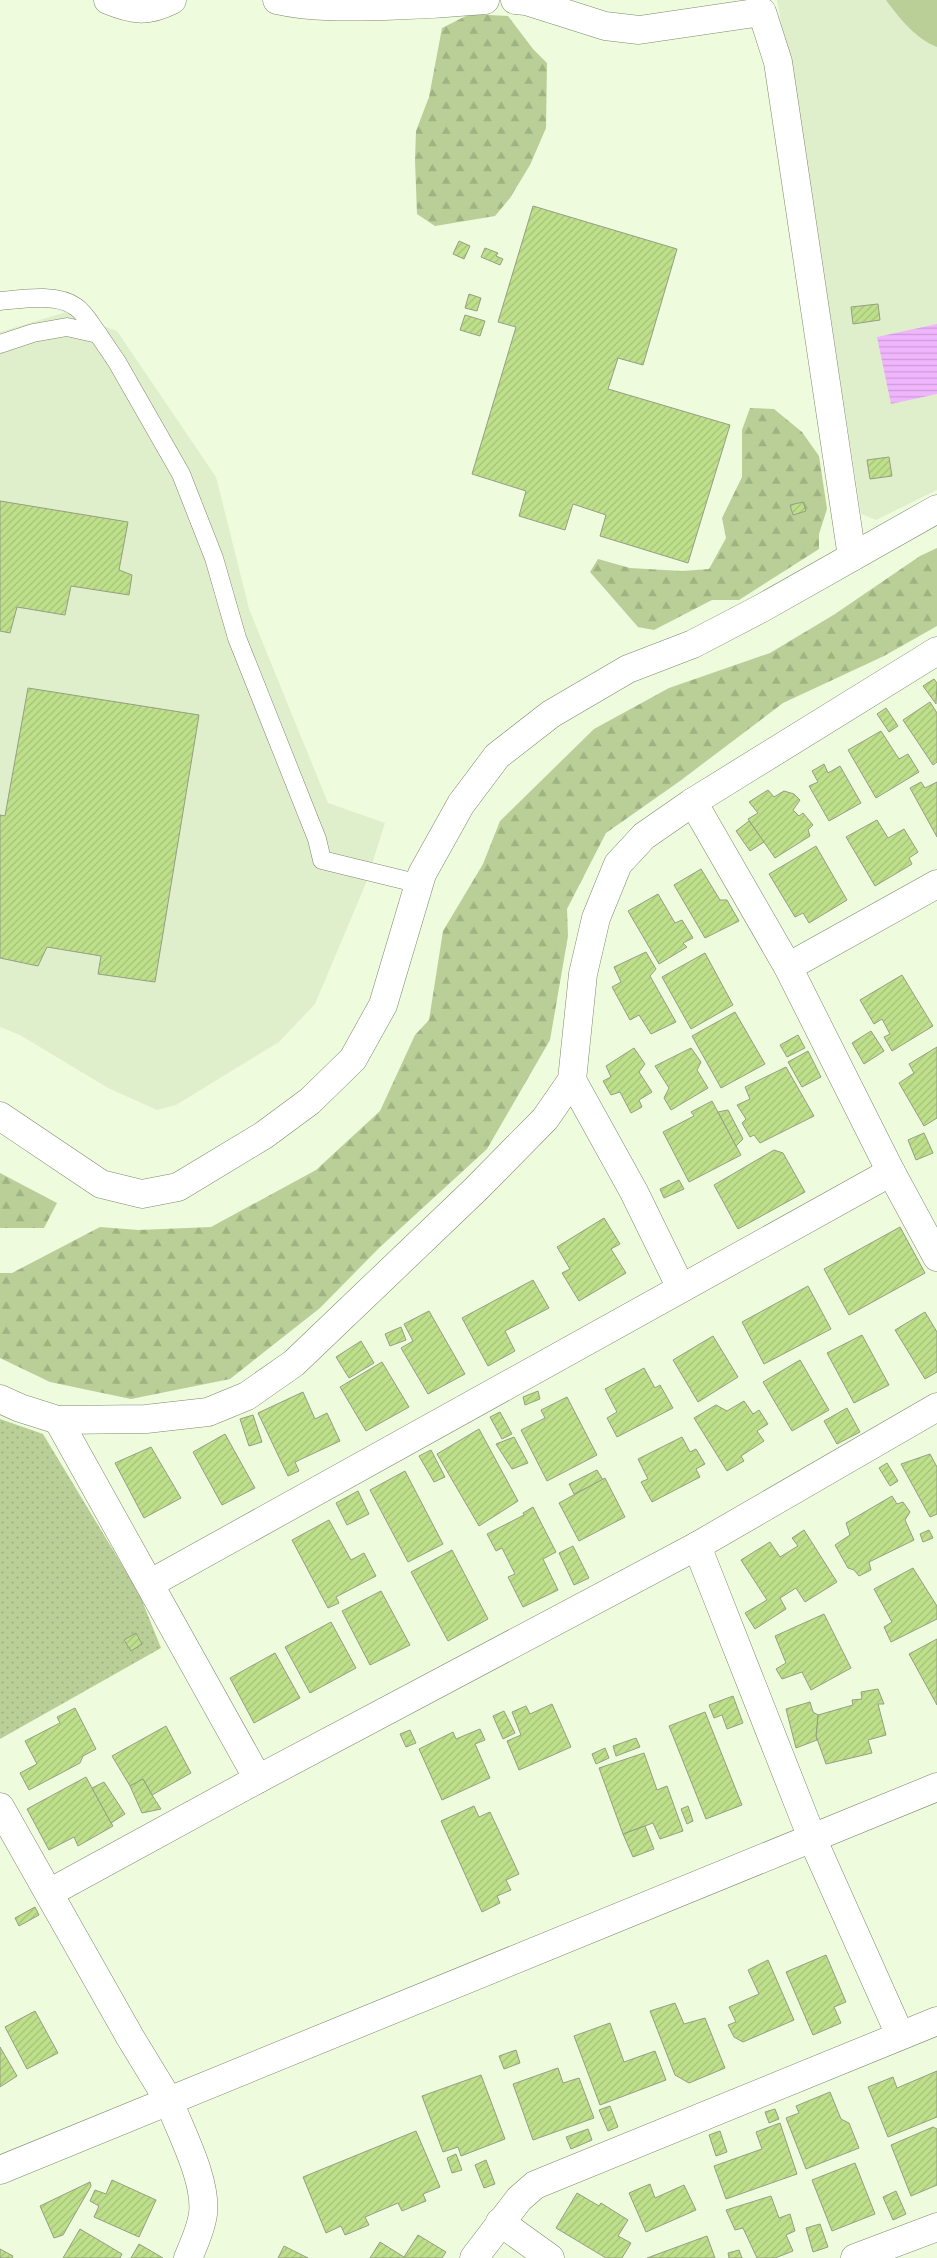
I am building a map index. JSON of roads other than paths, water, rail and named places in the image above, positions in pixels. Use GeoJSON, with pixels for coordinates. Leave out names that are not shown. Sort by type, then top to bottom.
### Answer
{"type":"FeatureCollection","features":[{"type":"Feature","properties":{"kind":"street"},"geometry":{"type":"LineString","coordinates":[[108,0],[133,10],[160,6],[172,0]]}},
{"type":"Feature","properties":{"kind":"street"},"geometry":{"type":"LineString","coordinates":[[277,0],[314,7],[350,7],[446,4],[485,0]]}},
{"type":"Feature","properties":{"kind":"street"},"geometry":{"type":"LineString","coordinates":[[515,0],[526,0],[605,26],[640,30],[762,12],[778,62],[852,557]]}},
{"type":"Feature","properties":{"kind":"street"},"geometry":{"type":"LineString","coordinates":[[0,1116],[101,1184],[142,1194],[178,1187],[264,1135],[310,1101],[353,1059],[382,1005],[422,874],[461,804],[497,756],[551,714],[628,670],[693,644],[762,608],[937,509]]}},
{"type":"Feature","properties":{"kind":"street"},"geometry":{"type":"LineString","coordinates":[[0,1398],[20,1408],[58,1420],[146,1419],[208,1412],[247,1396],[294,1363],[370,1292],[545,1119],[572,1080],[583,974],[596,918],[618,864],[644,836],[693,802],[937,651]]}},
{"type":"Feature","properties":{"kind":"street"},"geometry":{"type":"LineString","coordinates":[[693,802],[788,967],[891,1172],[937,1257]]}},
{"type":"Feature","properties":{"kind":"street"},"geometry":{"type":"LineString","coordinates":[[788,967],[937,884]]}},
{"type":"Feature","properties":{"kind":"street"},"geometry":{"type":"LineString","coordinates":[[572,1080],[634,1192],[681,1288]]}},
{"type":"Feature","properties":{"kind":"street"},"geometry":{"type":"LineString","coordinates":[[151,1583],[891,1172]]}},
{"type":"Feature","properties":{"kind":"street"},"geometry":{"type":"LineString","coordinates":[[50,1894],[258,1779],[698,1546],[937,1407]]}},
{"type":"Feature","properties":{"kind":"street"},"geometry":{"type":"LineString","coordinates":[[58,1420],[151,1583],[258,1779]]}},
{"type":"Feature","properties":{"kind":"street"},"geometry":{"type":"LineString","coordinates":[[698,1546],[812,1838],[900,2035]]}},
{"type":"Feature","properties":{"kind":"street"},"geometry":{"type":"LineString","coordinates":[[0,2170],[937,1787]]}},
{"type":"Feature","properties":{"kind":"street"},"geometry":{"type":"LineString","coordinates":[[0,1807],[130,2037],[169,2101],[200,2182],[203,2213],[195,2242],[188,2258]]}},
{"type":"Feature","properties":{"kind":"street"},"geometry":{"type":"LineString","coordinates":[[474,2258],[518,2199],[536,2185],[937,2021]]}},
{"type":"Feature","properties":{"kind":"street"},"geometry":{"type":"LineString","coordinates":[[500,2222],[550,2258]]}},
{"type":"Feature","properties":{"kind":"street"},"geometry":{"type":"LineString","coordinates":[[855,2258],[937,2227]]}},
{"type":"Feature","properties":{"kind":"lane"},"geometry":{"type":"LineString","coordinates":[[0,301],[41,298],[66,302],[77,307],[117,362],[181,474],[214,558],[237,638],[318,839],[322,860],[420,884]]}},
{"type":"Feature","properties":{"kind":"lane"},"geometry":{"type":"LineString","coordinates":[[0,344],[33,333],[67,327],[98,334]]}}]}
